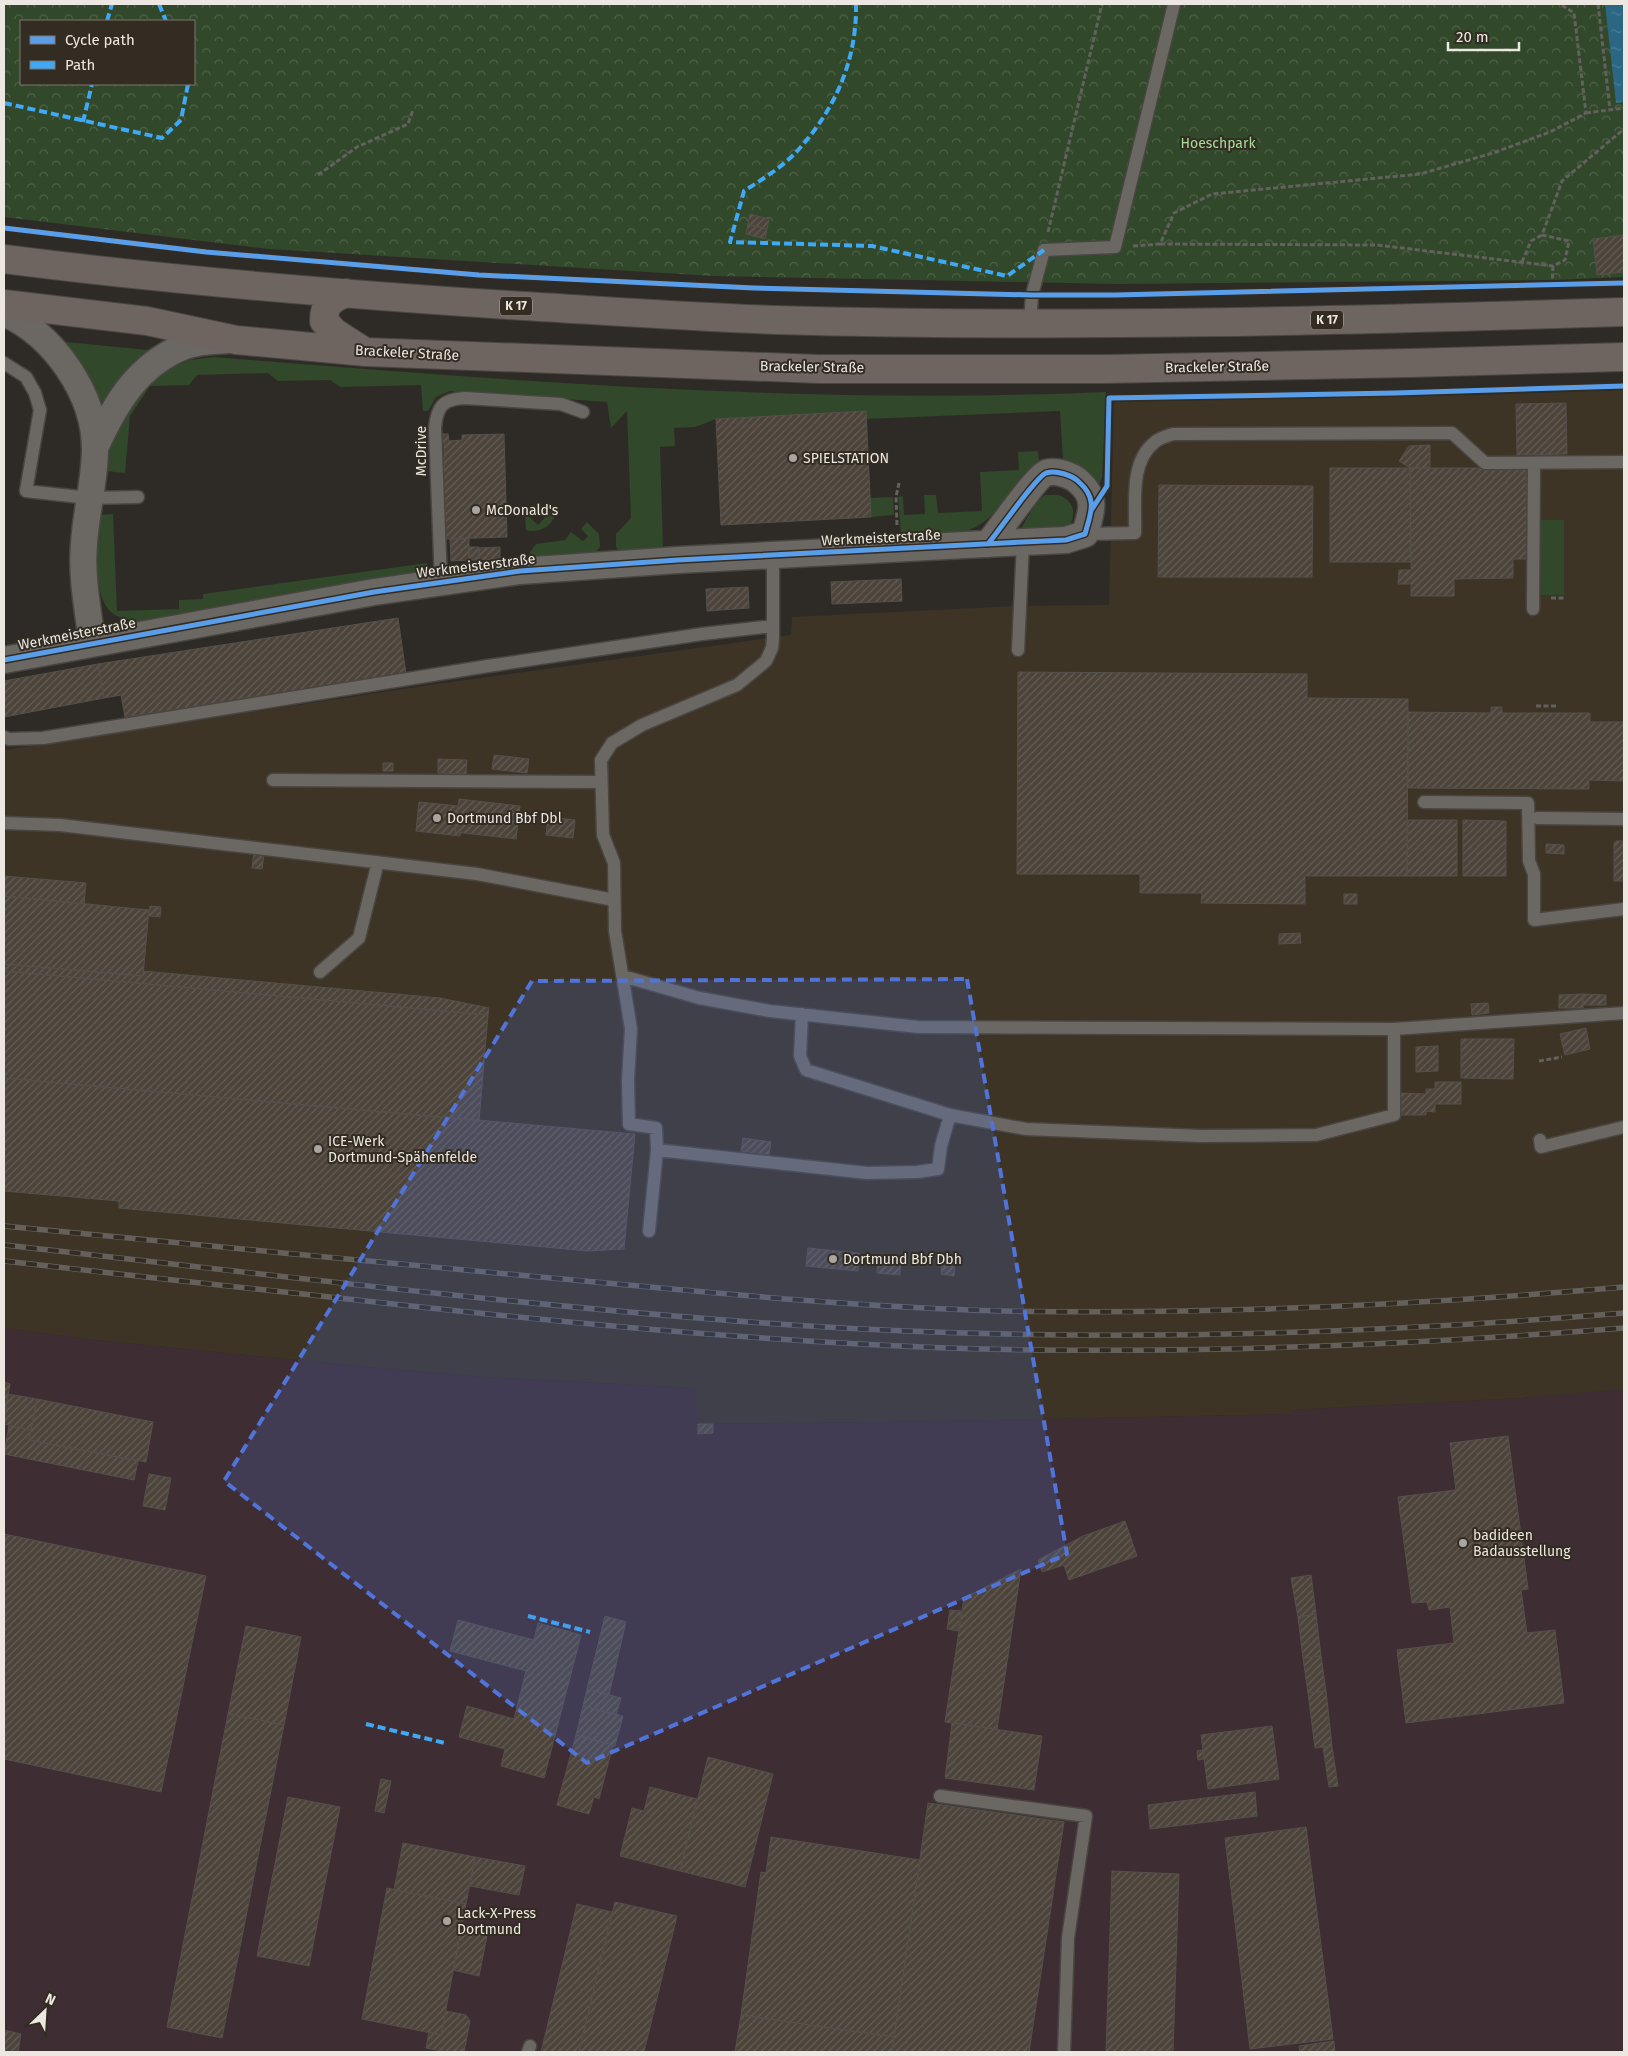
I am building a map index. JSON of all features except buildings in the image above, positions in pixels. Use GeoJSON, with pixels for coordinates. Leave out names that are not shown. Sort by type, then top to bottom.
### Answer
{"type":"FeatureCollection","features":[{"type":"Feature","properties":{"kind":"highway","name":"K 17"},"geometry":{"type":"LineString","coordinates":[[4,259],[346,294],[620,312],[765,319],[1030,323],[1413,319],[1624,312]]}},
{"type":"Feature","properties":{"kind":"highway"},"geometry":{"type":"LineString","coordinates":[[346,294],[332,299],[324,310],[324,321],[341,337],[366,352]]}},
{"type":"Feature","properties":{"kind":"highway","name":"Brackeler Straße"},"geometry":{"type":"LineString","coordinates":[[4,304],[147,321],[236,340],[366,352],[819,368],[1126,369],[1400,364],[1624,357]]}},
{"type":"Feature","properties":{"kind":"street"},"geometry":{"type":"LineString","coordinates":[[4,313],[14,318],[45,341],[61,358],[84,400],[92,423],[95,449],[83,545],[92,642]]}},
{"type":"Feature","properties":{"kind":"street"},"geometry":{"type":"LineString","coordinates":[[95,449],[108,418],[125,391],[147,370],[186,346],[204,342],[236,340]]}},
{"type":"Feature","properties":{"kind":"street"},"geometry":{"type":"LineString","coordinates":[[988,544],[1036,482],[1046,474],[1060,473],[1077,480],[1089,493],[1092,509],[1085,534]]}},
{"type":"Feature","properties":{"kind":"street","name":"Werkmeisterstraße"},"geometry":{"type":"LineString","coordinates":[[4,660],[92,642],[374,592],[520,571],[773,555],[1066,540],[1085,534]]}},
{"type":"Feature","properties":{"kind":"lane"},"geometry":{"type":"LineString","coordinates":[[1030,323],[1032,295],[1044,250],[1115,247],[1174,4]]}},
{"type":"Feature","properties":{"kind":"lane"},"geometry":{"type":"LineString","coordinates":[[4,362],[26,377],[35,393],[40,410],[26,491],[89,498],[138,497]]}},
{"type":"Feature","properties":{"kind":"lane","name":"McDrive"},"geometry":{"type":"LineString","coordinates":[[441,582],[435,428],[439,409],[445,402],[465,398],[561,404],[583,412]]}},
{"type":"Feature","properties":{"kind":"lane"},"geometry":{"type":"LineString","coordinates":[[1085,534],[1135,533],[1136,476],[1142,458],[1154,442],[1173,434],[1452,433],[1484,462],[1624,462]]}},
{"type":"Feature","properties":{"kind":"lane"},"geometry":{"type":"LineString","coordinates":[[1533,609],[1534,463]]}},
{"type":"Feature","properties":{"kind":"lane"},"geometry":{"type":"LineString","coordinates":[[1018,650],[1023,542]]}},
{"type":"Feature","properties":{"kind":"lane"},"geometry":{"type":"LineString","coordinates":[[648,1231],[657,1150],[656,1128],[629,1124],[628,1080],[632,1029],[615,931],[614,863],[603,835],[600,782],[601,760],[612,743],[642,725],[737,685],[766,661],[772,648],[773,555]]}},
{"type":"Feature","properties":{"kind":"lane"},"geometry":{"type":"LineString","coordinates":[[4,736],[10,738],[43,738],[478,668],[702,634],[773,626]]}},
{"type":"Feature","properties":{"kind":"lane"},"geometry":{"type":"LineString","coordinates":[[273,780],[600,782]]}},
{"type":"Feature","properties":{"kind":"lane"},"geometry":{"type":"LineString","coordinates":[[1424,802],[1528,803],[1529,861],[1534,874],[1534,920],[1624,909]]}},
{"type":"Feature","properties":{"kind":"lane"},"geometry":{"type":"LineString","coordinates":[[1537,818],[1624,819]]}},
{"type":"Feature","properties":{"kind":"lane"},"geometry":{"type":"LineString","coordinates":[[4,823],[60,825],[477,874],[614,900]]}},
{"type":"Feature","properties":{"kind":"lane"},"geometry":{"type":"LineString","coordinates":[[320,972],[358,938],[378,862]]}},
{"type":"Feature","properties":{"kind":"lane"},"geometry":{"type":"LineString","coordinates":[[623,976],[699,998],[770,1011],[918,1027],[1394,1029],[1624,1013]]}},
{"type":"Feature","properties":{"kind":"lane"},"geometry":{"type":"LineString","coordinates":[[802,1014],[800,1056],[806,1070],[950,1115],[1026,1129],[1201,1136],[1316,1134],[1394,1115],[1394,1029]]}},
{"type":"Feature","properties":{"kind":"lane"},"geometry":{"type":"LineString","coordinates":[[657,1150],[866,1173],[917,1172],[938,1169],[941,1146],[950,1115]]}},
{"type":"Feature","properties":{"kind":"lane"},"geometry":{"type":"LineString","coordinates":[[1540,1140],[1541,1147],[1624,1127]]}},
{"type":"Feature","properties":{"kind":"lane"},"geometry":{"type":"LineString","coordinates":[[940,1796],[1086,1816],[1068,1938],[1064,2052]]}},
{"type":"Feature","properties":{"kind":"path"},"geometry":{"type":"LineString","coordinates":[[1044,250],[1102,4]]}},
{"type":"Feature","properties":{"kind":"path"},"geometry":{"type":"LineString","coordinates":[[1560,4],[1574,13],[1586,113]]}},
{"type":"Feature","properties":{"kind":"path"},"geometry":{"type":"LineString","coordinates":[[1598,4],[1610,110]]}},
{"type":"Feature","properties":{"kind":"path"},"geometry":{"type":"LineString","coordinates":[[1160,244],[1174,213],[1212,194],[1420,174],[1493,153],[1550,132],[1586,113],[1624,108]]}},
{"type":"Feature","properties":{"kind":"path"},"geometry":{"type":"LineString","coordinates":[[318,175],[357,147],[408,124],[413,110]]}},
{"type":"Feature","properties":{"kind":"path"},"geometry":{"type":"LineString","coordinates":[[1542,235],[1562,181],[1624,129]]}},
{"type":"Feature","properties":{"kind":"path"},"geometry":{"type":"LineString","coordinates":[[1115,247],[1160,244],[1377,245],[1553,266],[1565,260],[1569,241],[1542,235],[1531,240],[1522,262]]}},
{"type":"Feature","properties":{"kind":"path"},"geometry":{"type":"LineString","coordinates":[[1552,286],[1553,266]]}},
{"type":"Feature","properties":{"kind":"path"},"geometry":{"type":"LineString","coordinates":[[899,483],[896,497],[899,548]]}},
{"type":"Feature","properties":{"kind":"path"},"geometry":{"type":"LineString","coordinates":[[1536,706],[1557,706]]}},
{"type":"Feature","properties":{"kind":"path"},"geometry":{"type":"LineString","coordinates":[[1539,1061],[1562,1056]]}},
{"type":"Feature","properties":{"kind":"highlighted area"},"geometry":{"type":"Polygon","coordinates":[[[967,979],[1067,1554],[587,1763],[224,1481],[532,981],[967,979]]]}},
{"type":"Feature","properties":{"kind":"shaded area"},"geometry":{"type":"Polygon","coordinates":[[[1624,390],[1624,1390],[1522,1398],[1291,1410],[1291,1414],[698,1424],[694,1388],[483,1377],[86,1339],[4,1328],[4,750],[430,685],[791,635],[792,617],[1020,606],[1109,605],[1114,402],[1478,395],[1624,390]]]}},
{"type":"Feature","properties":{"kind":"shaded area"},"geometry":{"type":"Polygon","coordinates":[[[4,1328],[86,1339],[483,1377],[694,1388],[699,1424],[1291,1414],[1291,1410],[1522,1398],[1624,1389],[1624,2052],[4,2052],[4,1328]]]}},
{"type":"Feature","properties":{"kind":"green space","name":"Hoeschpark"},"geometry":{"type":"Polygon","coordinates":[[[4,4],[1624,4],[1624,277],[1553,280],[1118,284],[713,276],[269,249],[4,217],[4,4]]]}},
{"type":"Feature","properties":{"kind":"green space"},"geometry":{"type":"Polygon","coordinates":[[[66,342],[149,351],[102,402],[98,400],[84,369],[64,346],[66,342]]]}},
{"type":"Feature","properties":{"kind":"green space"},"geometry":{"type":"Polygon","coordinates":[[[214,357],[548,382],[771,393],[994,395],[1106,392],[1102,478],[1099,484],[1084,468],[1063,459],[1060,411],[866,419],[865,411],[716,419],[695,427],[674,428],[675,446],[660,447],[663,549],[619,552],[616,547],[616,534],[631,518],[627,411],[611,428],[607,402],[450,391],[436,397],[428,411],[423,411],[421,385],[340,387],[330,380],[278,381],[268,373],[197,375],[189,385],[150,386],[130,416],[125,473],[105,471],[113,433],[147,383],[169,369],[190,360],[214,357]]]}},
{"type":"Feature","properties":{"kind":"green space"},"geometry":{"type":"Polygon","coordinates":[[[1038,451],[1039,460],[1025,473],[1000,507],[976,527],[951,534],[901,535],[898,497],[903,496],[904,515],[925,514],[924,495],[936,495],[938,513],[982,511],[980,472],[1019,470],[1018,452],[1038,451]]]}},
{"type":"Feature","properties":{"kind":"green space"},"geometry":{"type":"Polygon","coordinates":[[[1045,495],[1059,495],[1070,503],[1073,517],[1066,531],[1020,530],[1036,503],[1045,495]]]}},
{"type":"Feature","properties":{"kind":"green space"},"geometry":{"type":"Polygon","coordinates":[[[893,497],[894,515],[871,517],[870,498],[893,497]]]}},
{"type":"Feature","properties":{"kind":"green space"},"geometry":{"type":"Polygon","coordinates":[[[556,508],[555,514],[547,526],[532,531],[526,530],[525,513],[538,525],[556,508]]]}},
{"type":"Feature","properties":{"kind":"green space"},"geometry":{"type":"Polygon","coordinates":[[[113,514],[117,611],[179,609],[179,600],[203,599],[203,594],[427,563],[427,571],[138,621],[129,620],[115,615],[107,607],[98,583],[96,554],[98,515],[113,514]]]}},
{"type":"Feature","properties":{"kind":"green space"},"geometry":{"type":"Polygon","coordinates":[[[1541,520],[1564,520],[1564,595],[1541,595],[1541,520]]]}},
{"type":"Feature","properties":{"kind":"green space"},"geometry":{"type":"Polygon","coordinates":[[[587,522],[599,534],[600,547],[596,552],[530,557],[530,552],[536,544],[565,540],[571,532],[583,541],[588,536],[581,529],[587,522]]]}},
{"type":"Feature","properties":{"kind":"water"},"geometry":{"type":"Polygon","coordinates":[[[1605,4],[1624,4],[1624,102],[1616,103],[1605,4]]]}},
{"type":"Feature","properties":{"kind":"railway"},"geometry":{"type":"LineString","coordinates":[[4,1226],[714,1293],[946,1309],[1082,1312],[1237,1310],[1392,1304],[1624,1287]]}},
{"type":"Feature","properties":{"kind":"railway"},"geometry":{"type":"LineString","coordinates":[[4,1245],[595,1309],[693,1318],[896,1331],[1104,1335],[1312,1332],[1520,1321],[1624,1313]]}},
{"type":"Feature","properties":{"kind":"railway"},"geometry":{"type":"LineString","coordinates":[[4,1261],[391,1304],[629,1328],[788,1340],[947,1348],[1116,1350],[1286,1347],[1455,1340],[1624,1328]]}},
{"type":"Feature","properties":{"kind":"marked path"},"geometry":{"type":"LineString","coordinates":[[107,20],[112,4]]}},
{"type":"Feature","properties":{"kind":"marked path"},"geometry":{"type":"LineString","coordinates":[[159,4],[166,20]]}},
{"type":"Feature","properties":{"kind":"marked path"},"geometry":{"type":"LineString","coordinates":[[856,4],[853,44],[842,82],[834,100],[824,117],[799,149],[773,172],[744,191],[730,242],[872,246],[1007,276],[1044,250]]}},
{"type":"Feature","properties":{"kind":"marked path"},"geometry":{"type":"LineString","coordinates":[[83,122],[92,85]]}},
{"type":"Feature","properties":{"kind":"marked path"},"geometry":{"type":"LineString","coordinates":[[4,103],[162,138],[181,120],[188,85]]}},
{"type":"Feature","properties":{"kind":"marked path"},"geometry":{"type":"LineString","coordinates":[[528,1616],[590,1632]]}},
{"type":"Feature","properties":{"kind":"marked path"},"geometry":{"type":"LineString","coordinates":[[366,1724],[445,1743]]}},
{"type":"Feature","properties":{"kind":"cycle path"},"geometry":{"type":"LineString","coordinates":[[4,228],[206,252],[479,275],[754,288],[1032,295],[1115,295],[1624,283]]}},
{"type":"Feature","properties":{"kind":"cycle path"},"geometry":{"type":"LineString","coordinates":[[1092,509],[1107,486],[1109,398],[1395,393],[1624,386]]}},
{"type":"Feature","properties":{"kind":"cycle path"},"geometry":{"type":"LineString","coordinates":[[4,660],[374,592],[520,571],[678,560],[1066,540],[1085,534],[1091,512],[1089,494],[1072,477],[1059,473],[1046,473],[1041,476],[1026,494],[988,544]]}},
{"type":"Feature","properties":{"kind":"place","name":"SPIELSTATION"},"geometry":{"type":"Point","coordinates":[793,458]}},
{"type":"Feature","properties":{"kind":"place","name":"McDonald's"},"geometry":{"type":"Point","coordinates":[476,510]}},
{"type":"Feature","properties":{"kind":"place","name":"Dortmund Bbf Dbl"},"geometry":{"type":"Point","coordinates":[437,818]}},
{"type":"Feature","properties":{"kind":"place","name":"ICE-Werk Dortmund-Spähenfelde"},"geometry":{"type":"Point","coordinates":[318,1149]}},
{"type":"Feature","properties":{"kind":"place","name":"Dortmund Bbf Dbh"},"geometry":{"type":"Point","coordinates":[833,1259]}},
{"type":"Feature","properties":{"kind":"place","name":"badideen Badausstellung"},"geometry":{"type":"Point","coordinates":[1463,1543]}},
{"type":"Feature","properties":{"kind":"place","name":"Lack-X-Press Dortmund"},"geometry":{"type":"Point","coordinates":[447,1921]}}]}
